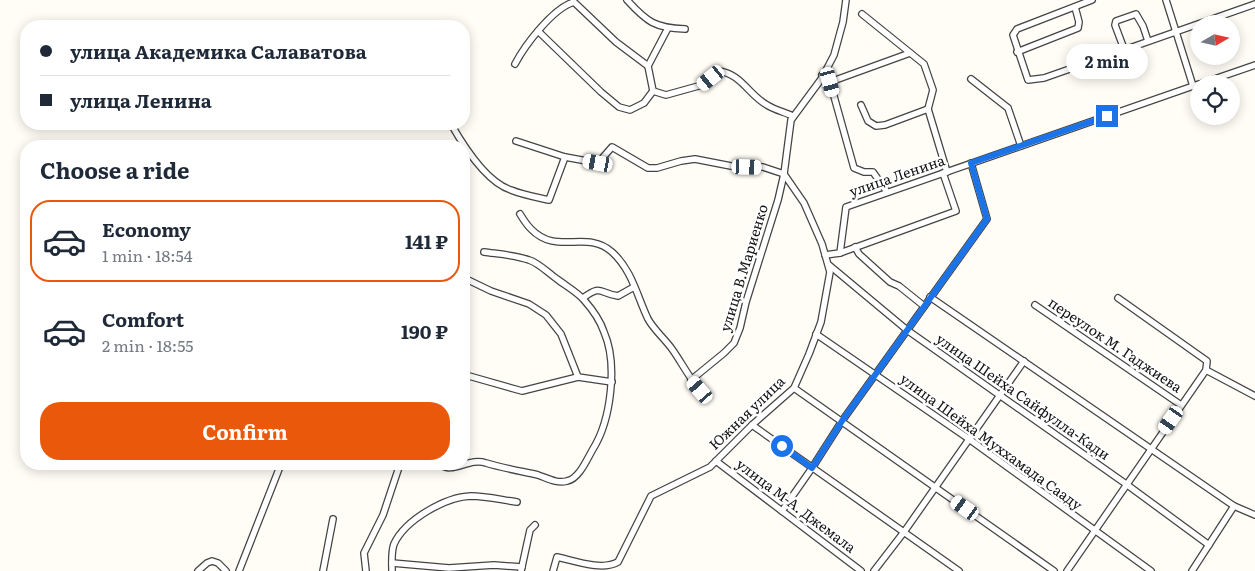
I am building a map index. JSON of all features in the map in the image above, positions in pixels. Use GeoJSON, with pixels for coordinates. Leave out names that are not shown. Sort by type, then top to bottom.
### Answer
{"type":"FeatureCollection","features":[{"type":"Feature","properties":{"kind":"street"},"geometry":{"type":"LineString","coordinates":[[627,0],[648,21],[668,28],[685,29]]}},
{"type":"Feature","properties":{"kind":"street"},"geometry":{"type":"LineString","coordinates":[[653,91],[666,96],[702,85],[719,71],[728,72],[735,76],[766,105],[793,116],[823,75],[836,47],[843,22],[846,0]]}},
{"type":"Feature","properties":{"kind":"street"},"geometry":{"type":"LineString","coordinates":[[1092,0],[1016,28],[1013,36],[1028,80],[1044,78],[1255,4]]}},
{"type":"Feature","properties":{"kind":"street"},"geometry":{"type":"LineString","coordinates":[[1166,0],[1193,75]]}},
{"type":"Feature","properties":{"kind":"street"},"geometry":{"type":"LineString","coordinates":[[515,64],[546,20],[574,2],[616,42],[648,66]]}},
{"type":"Feature","properties":{"kind":"street"},"geometry":{"type":"LineString","coordinates":[[1018,52],[1078,28],[1079,22],[1075,6]]}},
{"type":"Feature","properties":{"kind":"street"},"geometry":{"type":"LineString","coordinates":[[825,255],[840,253],[956,211],[928,109],[933,90],[924,64],[862,14]]}},
{"type":"Feature","properties":{"kind":"street"},"geometry":{"type":"LineString","coordinates":[[1124,50],[1115,25],[1116,21],[1136,14],[1143,26],[1148,41]]}},
{"type":"Feature","properties":{"kind":"street"},"geometry":{"type":"LineString","coordinates":[[538,31],[601,92],[619,107],[630,110],[644,103],[653,91],[648,66],[668,28]]}},
{"type":"Feature","properties":{"kind":"street"},"geometry":{"type":"LineString","coordinates":[[830,82],[910,52]]}},
{"type":"Feature","properties":{"kind":"street","name":"улица Ленина"},"geometry":{"type":"LineString","coordinates":[[1228,75],[1255,66]]}},
{"type":"Feature","properties":{"kind":"street"},"geometry":{"type":"LineString","coordinates":[[823,75],[830,82],[854,168],[864,172],[873,172],[887,192]]}},
{"type":"Feature","properties":{"kind":"street"},"geometry":{"type":"LineString","coordinates":[[971,79],[1008,108],[1021,146]]}},
{"type":"Feature","properties":{"kind":"street","name":"улица Ленина"},"geometry":{"type":"LineString","coordinates":[[840,253],[846,207],[1190,87]]}},
{"type":"Feature","properties":{"kind":"street"},"geometry":{"type":"LineString","coordinates":[[861,105],[868,121],[876,126],[885,125],[928,109]]}},
{"type":"Feature","properties":{"kind":"street","name":"улица В.Мариенко"},"geometry":{"type":"LineString","coordinates":[[691,380],[734,344],[784,174],[793,116]]}},
{"type":"Feature","properties":{"kind":"street"},"geometry":{"type":"LineString","coordinates":[[516,141],[565,157],[598,163],[612,147],[648,168],[657,168],[695,159],[731,166],[763,168],[784,174]]}},
{"type":"Feature","properties":{"kind":"street"},"geometry":{"type":"LineString","coordinates":[[470,152],[492,178],[509,190],[549,200],[565,157]]}},
{"type":"Feature","properties":{"kind":"street"},"geometry":{"type":"LineString","coordinates":[[782,511],[842,421],[987,219],[971,163]]}},
{"type":"Feature","properties":{"kind":"street","name":"Южная улица"},"geometry":{"type":"LineString","coordinates":[[553,571],[556,557],[596,569],[613,566],[618,562],[651,496],[710,467],[752,425],[794,388],[821,322],[830,272],[822,244],[804,203],[784,174]]}},
{"type":"Feature","properties":{"kind":"street"},"geometry":{"type":"LineString","coordinates":[[520,214],[530,229],[547,240],[558,243],[590,242],[606,247],[615,254],[631,275],[634,288],[650,322],[672,349],[691,380],[700,390]]}},
{"type":"Feature","properties":{"kind":"street"},"geometry":{"type":"LineString","coordinates":[[855,247],[859,254],[890,282],[899,286],[924,306]]}},
{"type":"Feature","properties":{"kind":"street"},"geometry":{"type":"LineString","coordinates":[[470,462],[483,462],[559,482],[572,480],[601,435],[612,382],[605,334],[598,319],[583,298],[530,260],[484,252]]}},
{"type":"Feature","properties":{"kind":"street","name":"улица Шейха Сайфулла-Кади"},"geometry":{"type":"LineString","coordinates":[[827,263],[907,330],[1210,545]]}},
{"type":"Feature","properties":{"kind":"street"},"geometry":{"type":"LineString","coordinates":[[470,281],[491,292],[529,304],[546,316],[561,334],[578,377]]}},
{"type":"Feature","properties":{"kind":"street"},"geometry":{"type":"LineString","coordinates":[[583,298],[594,290],[599,289],[618,296],[634,288]]}},
{"type":"Feature","properties":{"kind":"street"},"geometry":{"type":"LineString","coordinates":[[930,297],[1234,506],[1255,515]]}},
{"type":"Feature","properties":{"kind":"street"},"geometry":{"type":"LineString","coordinates":[[1067,571],[1093,530],[1206,370],[1206,361],[1118,298]]}},
{"type":"Feature","properties":{"kind":"street","name":"переулок М. Гаджиева"},"geometry":{"type":"LineString","coordinates":[[1036,305],[1181,405]]}},
{"type":"Feature","properties":{"kind":"street","name":"улица Шейха Муххамада Сааду"},"geometry":{"type":"LineString","coordinates":[[816,334],[969,439],[1151,571]]}},
{"type":"Feature","properties":{"kind":"street"},"geometry":{"type":"LineString","coordinates":[[874,571],[904,532],[1024,361]]}},
{"type":"Feature","properties":{"kind":"street"},"geometry":{"type":"LineString","coordinates":[[1206,370],[1255,396]]}},
{"type":"Feature","properties":{"kind":"street"},"geometry":{"type":"LineString","coordinates":[[470,376],[522,391],[578,377],[612,382]]}},
{"type":"Feature","properties":{"kind":"street"},"geometry":{"type":"LineString","coordinates":[[794,388],[1054,571]]}},
{"type":"Feature","properties":{"kind":"street"},"geometry":{"type":"LineString","coordinates":[[752,425],[959,571]]}},
{"type":"Feature","properties":{"kind":"street","name":"улица М-А. Джемала"},"geometry":{"type":"LineString","coordinates":[[716,461],[861,571]]}},
{"type":"Feature","properties":{"kind":"street"},"geometry":{"type":"LineString","coordinates":[[239,571],[279,470]]}},
{"type":"Feature","properties":{"kind":"street"},"geometry":{"type":"LineString","coordinates":[[366,571],[364,553],[383,515],[398,470]]}},
{"type":"Feature","properties":{"kind":"street"},"geometry":{"type":"LineString","coordinates":[[392,571],[394,545],[405,528],[417,518],[450,500],[472,496],[517,502]]}},
{"type":"Feature","properties":{"kind":"street"},"geometry":{"type":"LineString","coordinates":[[1192,571],[1234,506]]}},
{"type":"Feature","properties":{"kind":"street"},"geometry":{"type":"LineString","coordinates":[[323,571],[333,519]]}},
{"type":"Feature","properties":{"kind":"street"},"geometry":{"type":"LineString","coordinates":[[392,563],[449,568],[494,565],[522,569],[530,530],[535,525]]}},
{"type":"Feature","properties":{"kind":"street"},"geometry":{"type":"LineString","coordinates":[[198,571],[212,561],[218,563],[226,571]]}},
{"type":"Feature","properties":{"kind":"route"},"geometry":{"type":"LineString","coordinates":[[782,446],[812,468],[842,421],[987,219],[971,163],[1107,116]]}}]}
